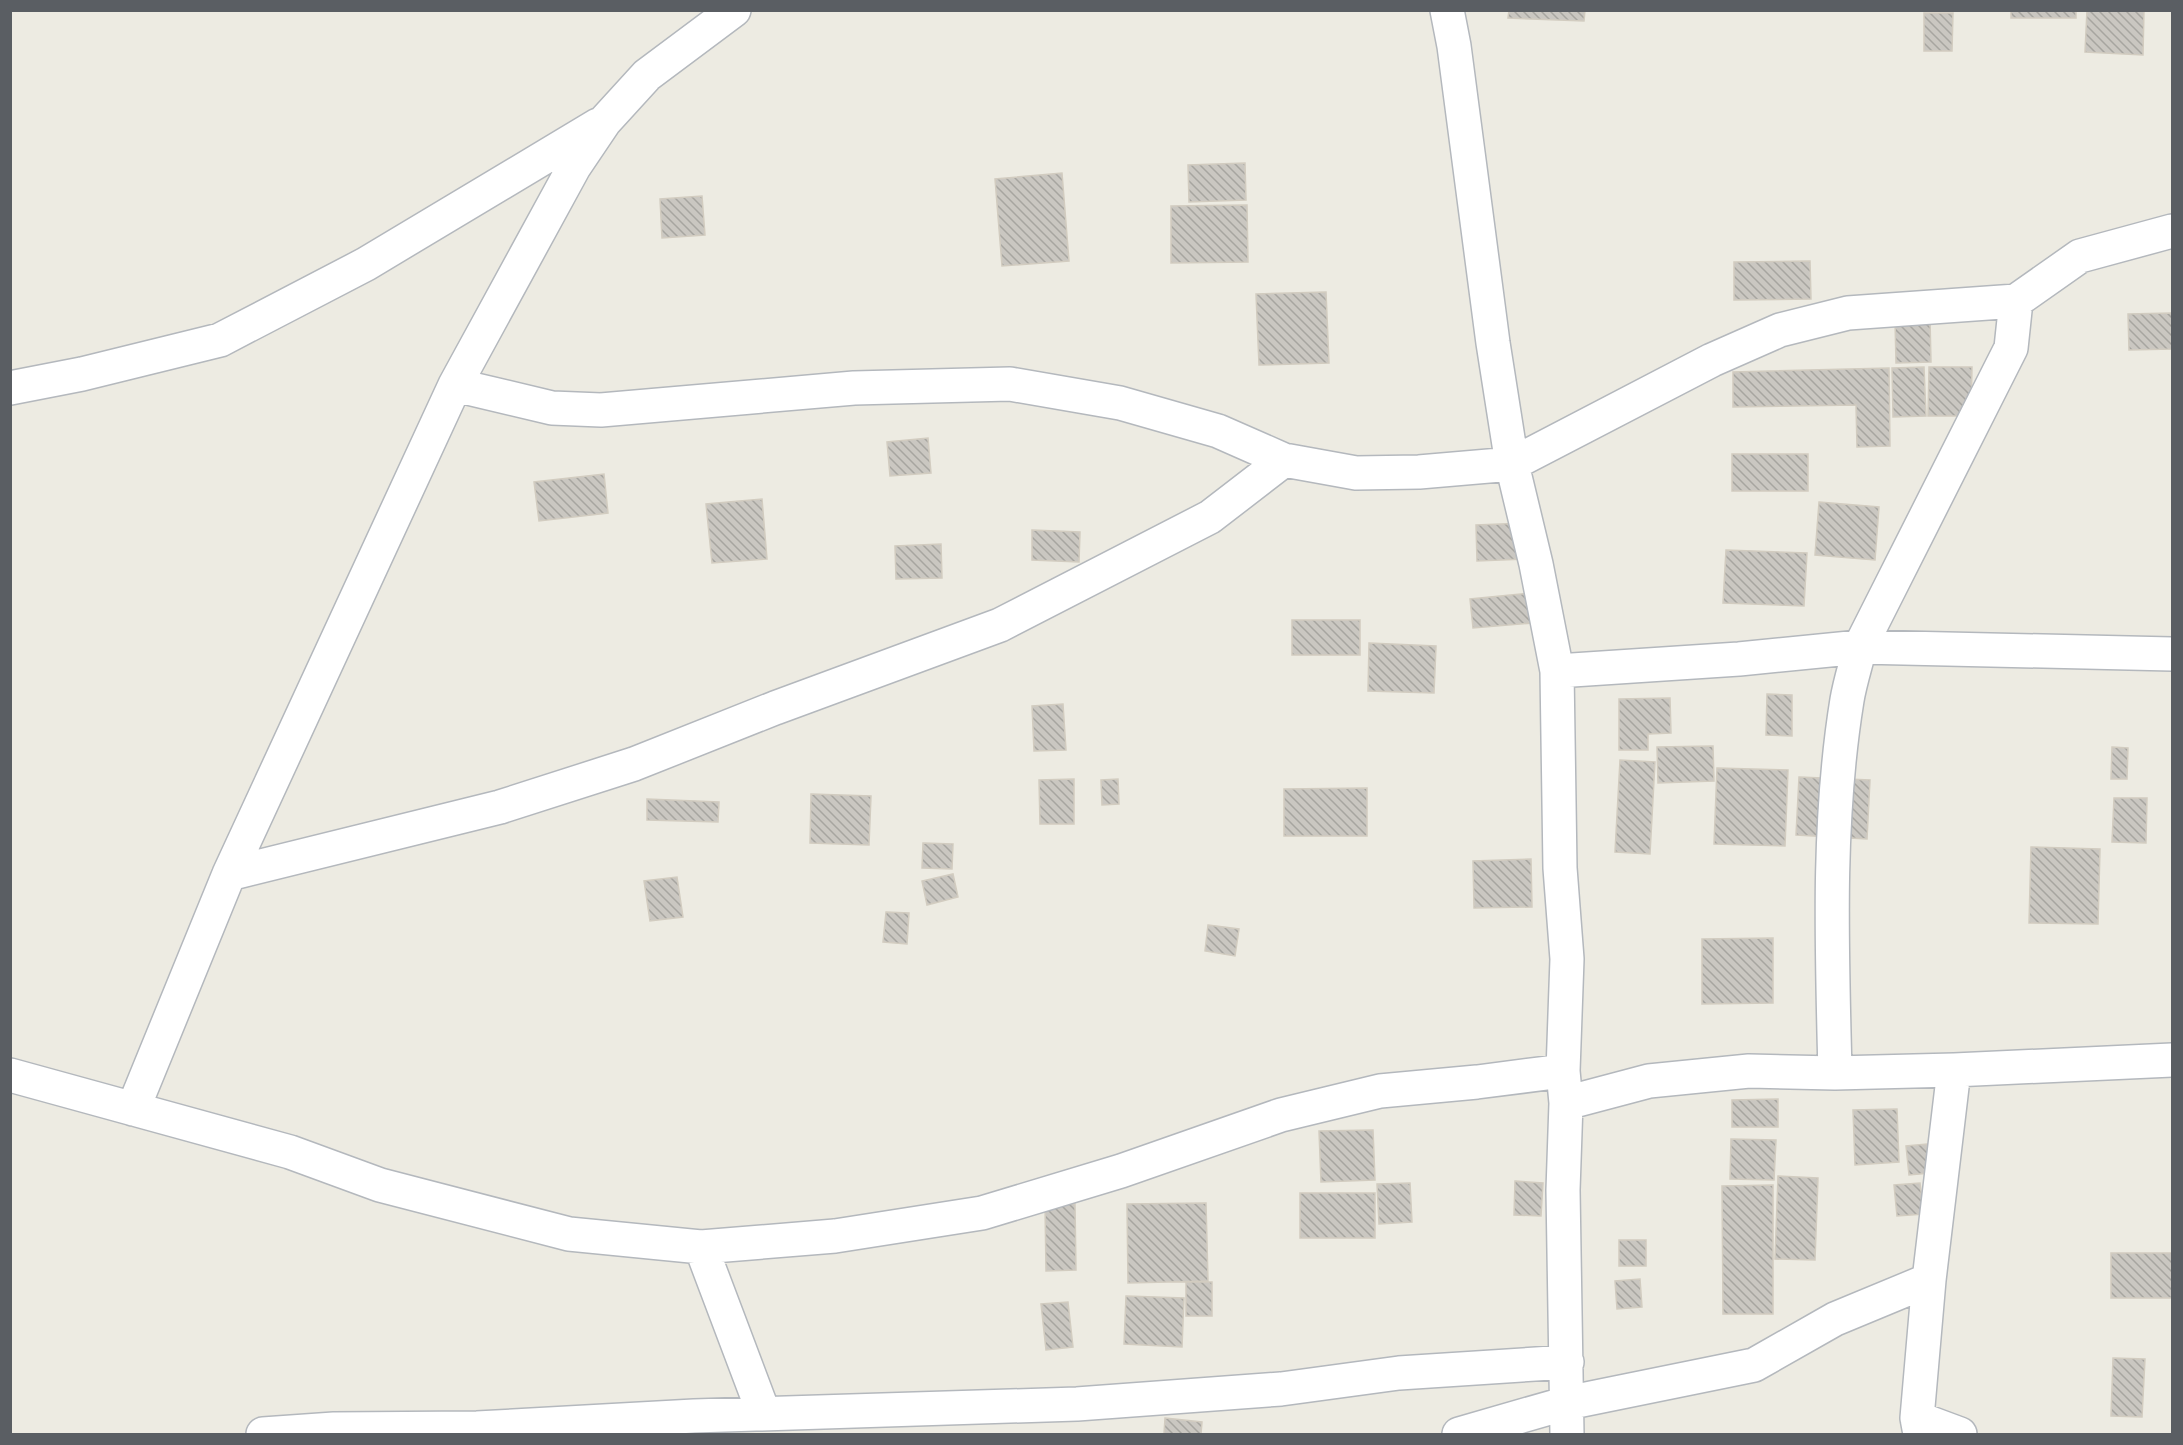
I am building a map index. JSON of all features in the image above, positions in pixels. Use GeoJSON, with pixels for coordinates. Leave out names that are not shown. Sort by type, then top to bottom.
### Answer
{"type":"FeatureCollection","features":[{"type":"Feature","properties":{"kind":"street"},"geometry":{"type":"LineString","coordinates":[[133,1109],[229,874],[455,385],[574,167],[605,121],[647,75],[734,10]]}},
{"type":"Feature","properties":{"kind":"street"},"geometry":{"type":"LineString","coordinates":[[1447,10],[1454,46],[1492,344],[1512,464],[1536,564],[1557,671],[1560,868],[1567,959],[1563,1071],[1566,1103],[1563,1190],[1567,1419]]}},
{"type":"Feature","properties":{"kind":"street"},"geometry":{"type":"LineString","coordinates":[[10,388],[82,374],[220,340],[366,264],[605,121]]}},
{"type":"Feature","properties":{"kind":"street"},"geometry":{"type":"LineString","coordinates":[[455,385],[552,408],[601,410],[854,388],[1010,384],[1120,403],[1218,431],[1284,460],[1356,473],[1419,472],[1512,464],[1712,360],[1780,330],[1848,313],[2016,301],[2080,256],[2172,231]]}},
{"type":"Feature","properties":{"kind":"street"},"geometry":{"type":"LineString","coordinates":[[1835,1073],[1831,911],[1838,782],[1847,699],[1860,646],[2011,348],[2016,301]]}},
{"type":"Feature","properties":{"kind":"street"},"geometry":{"type":"LineString","coordinates":[[229,874],[500,807],[634,764],[775,708],[1000,626],[1210,517],[1284,460]]}},
{"type":"Feature","properties":{"kind":"street"},"geometry":{"type":"LineString","coordinates":[[1557,671],[1739,659],[1860,646],[2172,654]]}},
{"type":"Feature","properties":{"kind":"street"},"geometry":{"type":"LineString","coordinates":[[1566,1103],[1649,1081],[1749,1071],[1835,1073],[1954,1070],[2172,1060]]}},
{"type":"Feature","properties":{"kind":"street"},"geometry":{"type":"LineString","coordinates":[[1954,1070],[1929,1280],[1918,1426],[1960,1434]]}},
{"type":"Feature","properties":{"kind":"street"},"geometry":{"type":"LineString","coordinates":[[10,1075],[290,1152],[380,1185],[569,1234],[701,1247],[835,1236],[982,1213],[1120,1171],[1281,1115],[1380,1091],[1563,1071]]}},
{"type":"Feature","properties":{"kind":"street"},"geometry":{"type":"LineString","coordinates":[[701,1247],[764,1414]]}},
{"type":"Feature","properties":{"kind":"street"},"geometry":{"type":"LineString","coordinates":[[1459,1434],[1567,1419],[1754,1365],[1835,1319],[1929,1280]]}},
{"type":"Feature","properties":{"kind":"street"},"geometry":{"type":"LineString","coordinates":[[263,1434],[334,1429],[477,1428],[693,1416],[1077,1404],[1270,1390],[1399,1373],[1567,1362]]}},
{"type":"Feature","properties":{"kind":"building"},"geometry":{"type":"Polygon","coordinates":[[[1509,10],[1585,10],[1584,21],[1508,18],[1509,10]]]}},
{"type":"Feature","properties":{"kind":"building"},"geometry":{"type":"Polygon","coordinates":[[[2011,10],[2076,10],[2076,18],[2011,18],[2011,10]]]}},
{"type":"Feature","properties":{"kind":"building"},"geometry":{"type":"Polygon","coordinates":[[[2087,10],[2144,10],[2143,55],[2085,52],[2087,10]]]}},
{"type":"Feature","properties":{"kind":"building"},"geometry":{"type":"Polygon","coordinates":[[[1924,13],[1953,13],[1952,51],[1924,51],[1924,13]]]}},
{"type":"Feature","properties":{"kind":"building"},"geometry":{"type":"Polygon","coordinates":[[[1245,163],[1246,200],[1189,202],[1188,165],[1245,163]]]}},
{"type":"Feature","properties":{"kind":"building"},"geometry":{"type":"Polygon","coordinates":[[[1062,173],[1069,261],[1002,266],[995,179],[1062,173]]]}},
{"type":"Feature","properties":{"kind":"building"},"geometry":{"type":"Polygon","coordinates":[[[702,196],[705,235],[662,238],[660,199],[702,196]]]}},
{"type":"Feature","properties":{"kind":"building"},"geometry":{"type":"Polygon","coordinates":[[[1247,205],[1248,262],[1171,263],[1171,206],[1247,205]]]}},
{"type":"Feature","properties":{"kind":"building"},"geometry":{"type":"Polygon","coordinates":[[[1810,261],[1811,299],[1734,300],[1734,262],[1810,261]]]}},
{"type":"Feature","properties":{"kind":"building"},"geometry":{"type":"Polygon","coordinates":[[[1326,292],[1329,363],[1259,365],[1256,294],[1326,292]]]}},
{"type":"Feature","properties":{"kind":"building"},"geometry":{"type":"Polygon","coordinates":[[[2172,313],[2172,349],[2129,350],[2128,314],[2172,313]]]}},
{"type":"Feature","properties":{"kind":"building"},"geometry":{"type":"Polygon","coordinates":[[[1930,319],[1931,362],[1896,363],[1895,320],[1930,319]]]}},
{"type":"Feature","properties":{"kind":"building"},"geometry":{"type":"Polygon","coordinates":[[[1924,367],[1926,416],[1893,417],[1892,368],[1924,367]]]}},
{"type":"Feature","properties":{"kind":"building"},"geometry":{"type":"Polygon","coordinates":[[[1929,367],[1972,367],[1971,416],[1928,416],[1929,367]]]}},
{"type":"Feature","properties":{"kind":"building"},"geometry":{"type":"Polygon","coordinates":[[[1889,368],[1890,446],[1857,447],[1856,405],[1733,407],[1733,372],[1889,368]]]}},
{"type":"Feature","properties":{"kind":"building"},"geometry":{"type":"Polygon","coordinates":[[[928,438],[931,473],[890,476],[887,442],[928,438]]]}},
{"type":"Feature","properties":{"kind":"building"},"geometry":{"type":"Polygon","coordinates":[[[1732,454],[1808,454],[1808,491],[1732,491],[1732,454]]]}},
{"type":"Feature","properties":{"kind":"building"},"geometry":{"type":"Polygon","coordinates":[[[604,474],[608,513],[539,521],[534,482],[604,474]]]}},
{"type":"Feature","properties":{"kind":"building"},"geometry":{"type":"Polygon","coordinates":[[[762,499],[767,559],[712,563],[706,504],[762,499]]]}},
{"type":"Feature","properties":{"kind":"building"},"geometry":{"type":"Polygon","coordinates":[[[1819,502],[1879,507],[1875,560],[1815,555],[1819,502]]]}},
{"type":"Feature","properties":{"kind":"building"},"geometry":{"type":"Polygon","coordinates":[[[1526,523],[1527,559],[1477,561],[1476,525],[1526,523]]]}},
{"type":"Feature","properties":{"kind":"building"},"geometry":{"type":"Polygon","coordinates":[[[1032,530],[1080,532],[1079,562],[1032,560],[1032,530]]]}},
{"type":"Feature","properties":{"kind":"building"},"geometry":{"type":"Polygon","coordinates":[[[941,544],[942,578],[896,579],[895,546],[941,544]]]}},
{"type":"Feature","properties":{"kind":"building"},"geometry":{"type":"Polygon","coordinates":[[[1726,550],[1807,553],[1804,606],[1723,603],[1726,550]]]}},
{"type":"Feature","properties":{"kind":"building"},"geometry":{"type":"Polygon","coordinates":[[[1531,593],[1533,623],[1473,628],[1470,599],[1531,593]]]}},
{"type":"Feature","properties":{"kind":"building"},"geometry":{"type":"Polygon","coordinates":[[[1292,620],[1360,620],[1360,655],[1292,655],[1292,620]]]}},
{"type":"Feature","properties":{"kind":"building"},"geometry":{"type":"Polygon","coordinates":[[[1369,643],[1436,646],[1434,693],[1368,691],[1369,643]]]}},
{"type":"Feature","properties":{"kind":"building"},"geometry":{"type":"Polygon","coordinates":[[[1767,694],[1792,695],[1792,736],[1766,735],[1767,694]]]}},
{"type":"Feature","properties":{"kind":"building"},"geometry":{"type":"Polygon","coordinates":[[[1670,698],[1671,733],[1648,734],[1648,750],[1619,750],[1619,699],[1670,698]]]}},
{"type":"Feature","properties":{"kind":"building"},"geometry":{"type":"Polygon","coordinates":[[[1063,704],[1066,750],[1034,751],[1032,706],[1063,704]]]}},
{"type":"Feature","properties":{"kind":"building"},"geometry":{"type":"Polygon","coordinates":[[[1713,746],[1714,781],[1658,783],[1657,747],[1713,746]]]}},
{"type":"Feature","properties":{"kind":"building"},"geometry":{"type":"Polygon","coordinates":[[[2112,747],[2128,748],[2127,779],[2111,779],[2112,747]]]}},
{"type":"Feature","properties":{"kind":"building"},"geometry":{"type":"Polygon","coordinates":[[[1620,760],[1655,762],[1650,854],[1615,852],[1620,760]]]}},
{"type":"Feature","properties":{"kind":"building"},"geometry":{"type":"Polygon","coordinates":[[[1717,768],[1788,770],[1785,846],[1714,844],[1717,768]]]}},
{"type":"Feature","properties":{"kind":"building"},"geometry":{"type":"Polygon","coordinates":[[[1799,777],[1870,780],[1867,839],[1796,835],[1799,777]]]}},
{"type":"Feature","properties":{"kind":"building"},"geometry":{"type":"Polygon","coordinates":[[[1074,779],[1074,824],[1040,824],[1039,780],[1074,779]]]}},
{"type":"Feature","properties":{"kind":"building"},"geometry":{"type":"Polygon","coordinates":[[[1118,779],[1119,804],[1102,805],[1101,780],[1118,779]]]}},
{"type":"Feature","properties":{"kind":"building"},"geometry":{"type":"Polygon","coordinates":[[[1367,788],[1367,836],[1284,836],[1284,789],[1367,788]]]}},
{"type":"Feature","properties":{"kind":"building"},"geometry":{"type":"Polygon","coordinates":[[[811,794],[871,796],[869,845],[810,843],[811,794]]]}},
{"type":"Feature","properties":{"kind":"building"},"geometry":{"type":"Polygon","coordinates":[[[2114,798],[2147,798],[2146,843],[2112,842],[2114,798]]]}},
{"type":"Feature","properties":{"kind":"building"},"geometry":{"type":"Polygon","coordinates":[[[647,799],[719,802],[718,822],[647,820],[647,799]]]}},
{"type":"Feature","properties":{"kind":"building"},"geometry":{"type":"Polygon","coordinates":[[[923,843],[953,844],[952,869],[922,868],[923,843]]]}},
{"type":"Feature","properties":{"kind":"building"},"geometry":{"type":"Polygon","coordinates":[[[2031,847],[2100,849],[2098,924],[2029,923],[2031,847]]]}},
{"type":"Feature","properties":{"kind":"building"},"geometry":{"type":"Polygon","coordinates":[[[1531,859],[1532,907],[1474,908],[1473,861],[1531,859]]]}},
{"type":"Feature","properties":{"kind":"building"},"geometry":{"type":"Polygon","coordinates":[[[953,874],[958,897],[927,905],[922,881],[953,874]]]}},
{"type":"Feature","properties":{"kind":"building"},"geometry":{"type":"Polygon","coordinates":[[[677,877],[683,917],[650,921],[644,881],[677,877]]]}},
{"type":"Feature","properties":{"kind":"building"},"geometry":{"type":"Polygon","coordinates":[[[886,912],[909,913],[907,944],[883,942],[886,912]]]}},
{"type":"Feature","properties":{"kind":"building"},"geometry":{"type":"Polygon","coordinates":[[[1208,925],[1239,929],[1235,956],[1205,951],[1208,925]]]}},
{"type":"Feature","properties":{"kind":"building"},"geometry":{"type":"Polygon","coordinates":[[[1773,938],[1773,1003],[1702,1004],[1702,939],[1773,938]]]}},
{"type":"Feature","properties":{"kind":"building"},"geometry":{"type":"Polygon","coordinates":[[[1778,1099],[1778,1127],[1732,1127],[1732,1100],[1778,1099]]]}},
{"type":"Feature","properties":{"kind":"building"},"geometry":{"type":"Polygon","coordinates":[[[1897,1109],[1899,1162],[1855,1165],[1853,1110],[1897,1109]]]}},
{"type":"Feature","properties":{"kind":"building"},"geometry":{"type":"Polygon","coordinates":[[[1373,1130],[1375,1180],[1321,1182],[1319,1131],[1373,1130]]]}},
{"type":"Feature","properties":{"kind":"building"},"geometry":{"type":"Polygon","coordinates":[[[1731,1139],[1776,1140],[1774,1180],[1730,1179],[1731,1139]]]}},
{"type":"Feature","properties":{"kind":"building"},"geometry":{"type":"Polygon","coordinates":[[[1927,1144],[1930,1173],[1909,1175],[1906,1146],[1927,1144]]]}},
{"type":"Feature","properties":{"kind":"building"},"geometry":{"type":"Polygon","coordinates":[[[1778,1176],[1818,1178],[1815,1260],[1775,1259],[1778,1176]]]}},
{"type":"Feature","properties":{"kind":"building"},"geometry":{"type":"Polygon","coordinates":[[[1515,1181],[1543,1183],[1541,1216],[1514,1215],[1515,1181]]]}},
{"type":"Feature","properties":{"kind":"building"},"geometry":{"type":"Polygon","coordinates":[[[1410,1183],[1412,1222],[1379,1224],[1377,1184],[1410,1183]]]}},
{"type":"Feature","properties":{"kind":"building"},"geometry":{"type":"Polygon","coordinates":[[[1920,1183],[1924,1214],[1897,1216],[1894,1185],[1920,1183]]]}},
{"type":"Feature","properties":{"kind":"building"},"geometry":{"type":"Polygon","coordinates":[[[1773,1185],[1773,1314],[1723,1314],[1722,1186],[1773,1185]]]}},
{"type":"Feature","properties":{"kind":"building"},"geometry":{"type":"Polygon","coordinates":[[[1300,1193],[1375,1193],[1375,1238],[1300,1238],[1300,1193]]]}},
{"type":"Feature","properties":{"kind":"building"},"geometry":{"type":"Polygon","coordinates":[[[1206,1203],[1208,1281],[1128,1283],[1127,1204],[1206,1203]]]}},
{"type":"Feature","properties":{"kind":"building"},"geometry":{"type":"Polygon","coordinates":[[[1075,1204],[1076,1270],[1046,1271],[1045,1205],[1075,1204]]]}},
{"type":"Feature","properties":{"kind":"building"},"geometry":{"type":"Polygon","coordinates":[[[1619,1240],[1646,1240],[1646,1266],[1619,1266],[1619,1240]]]}},
{"type":"Feature","properties":{"kind":"building"},"geometry":{"type":"Polygon","coordinates":[[[2111,1253],[2172,1253],[2172,1298],[2111,1298],[2111,1253]]]}},
{"type":"Feature","properties":{"kind":"building"},"geometry":{"type":"Polygon","coordinates":[[[1640,1279],[1642,1307],[1617,1309],[1615,1281],[1640,1279]]]}},
{"type":"Feature","properties":{"kind":"building"},"geometry":{"type":"Polygon","coordinates":[[[1186,1282],[1212,1282],[1212,1316],[1186,1316],[1186,1282]]]}},
{"type":"Feature","properties":{"kind":"building"},"geometry":{"type":"Polygon","coordinates":[[[1126,1296],[1184,1298],[1182,1347],[1124,1344],[1126,1296]]]}},
{"type":"Feature","properties":{"kind":"building"},"geometry":{"type":"Polygon","coordinates":[[[1068,1302],[1073,1347],[1046,1350],[1041,1304],[1068,1302]]]}},
{"type":"Feature","properties":{"kind":"building"},"geometry":{"type":"Polygon","coordinates":[[[2113,1358],[2145,1359],[2142,1417],[2111,1416],[2113,1358]]]}},
{"type":"Feature","properties":{"kind":"building"},"geometry":{"type":"Polygon","coordinates":[[[1165,1418],[1202,1422],[1201,1434],[1164,1434],[1165,1418]]]}}]}
